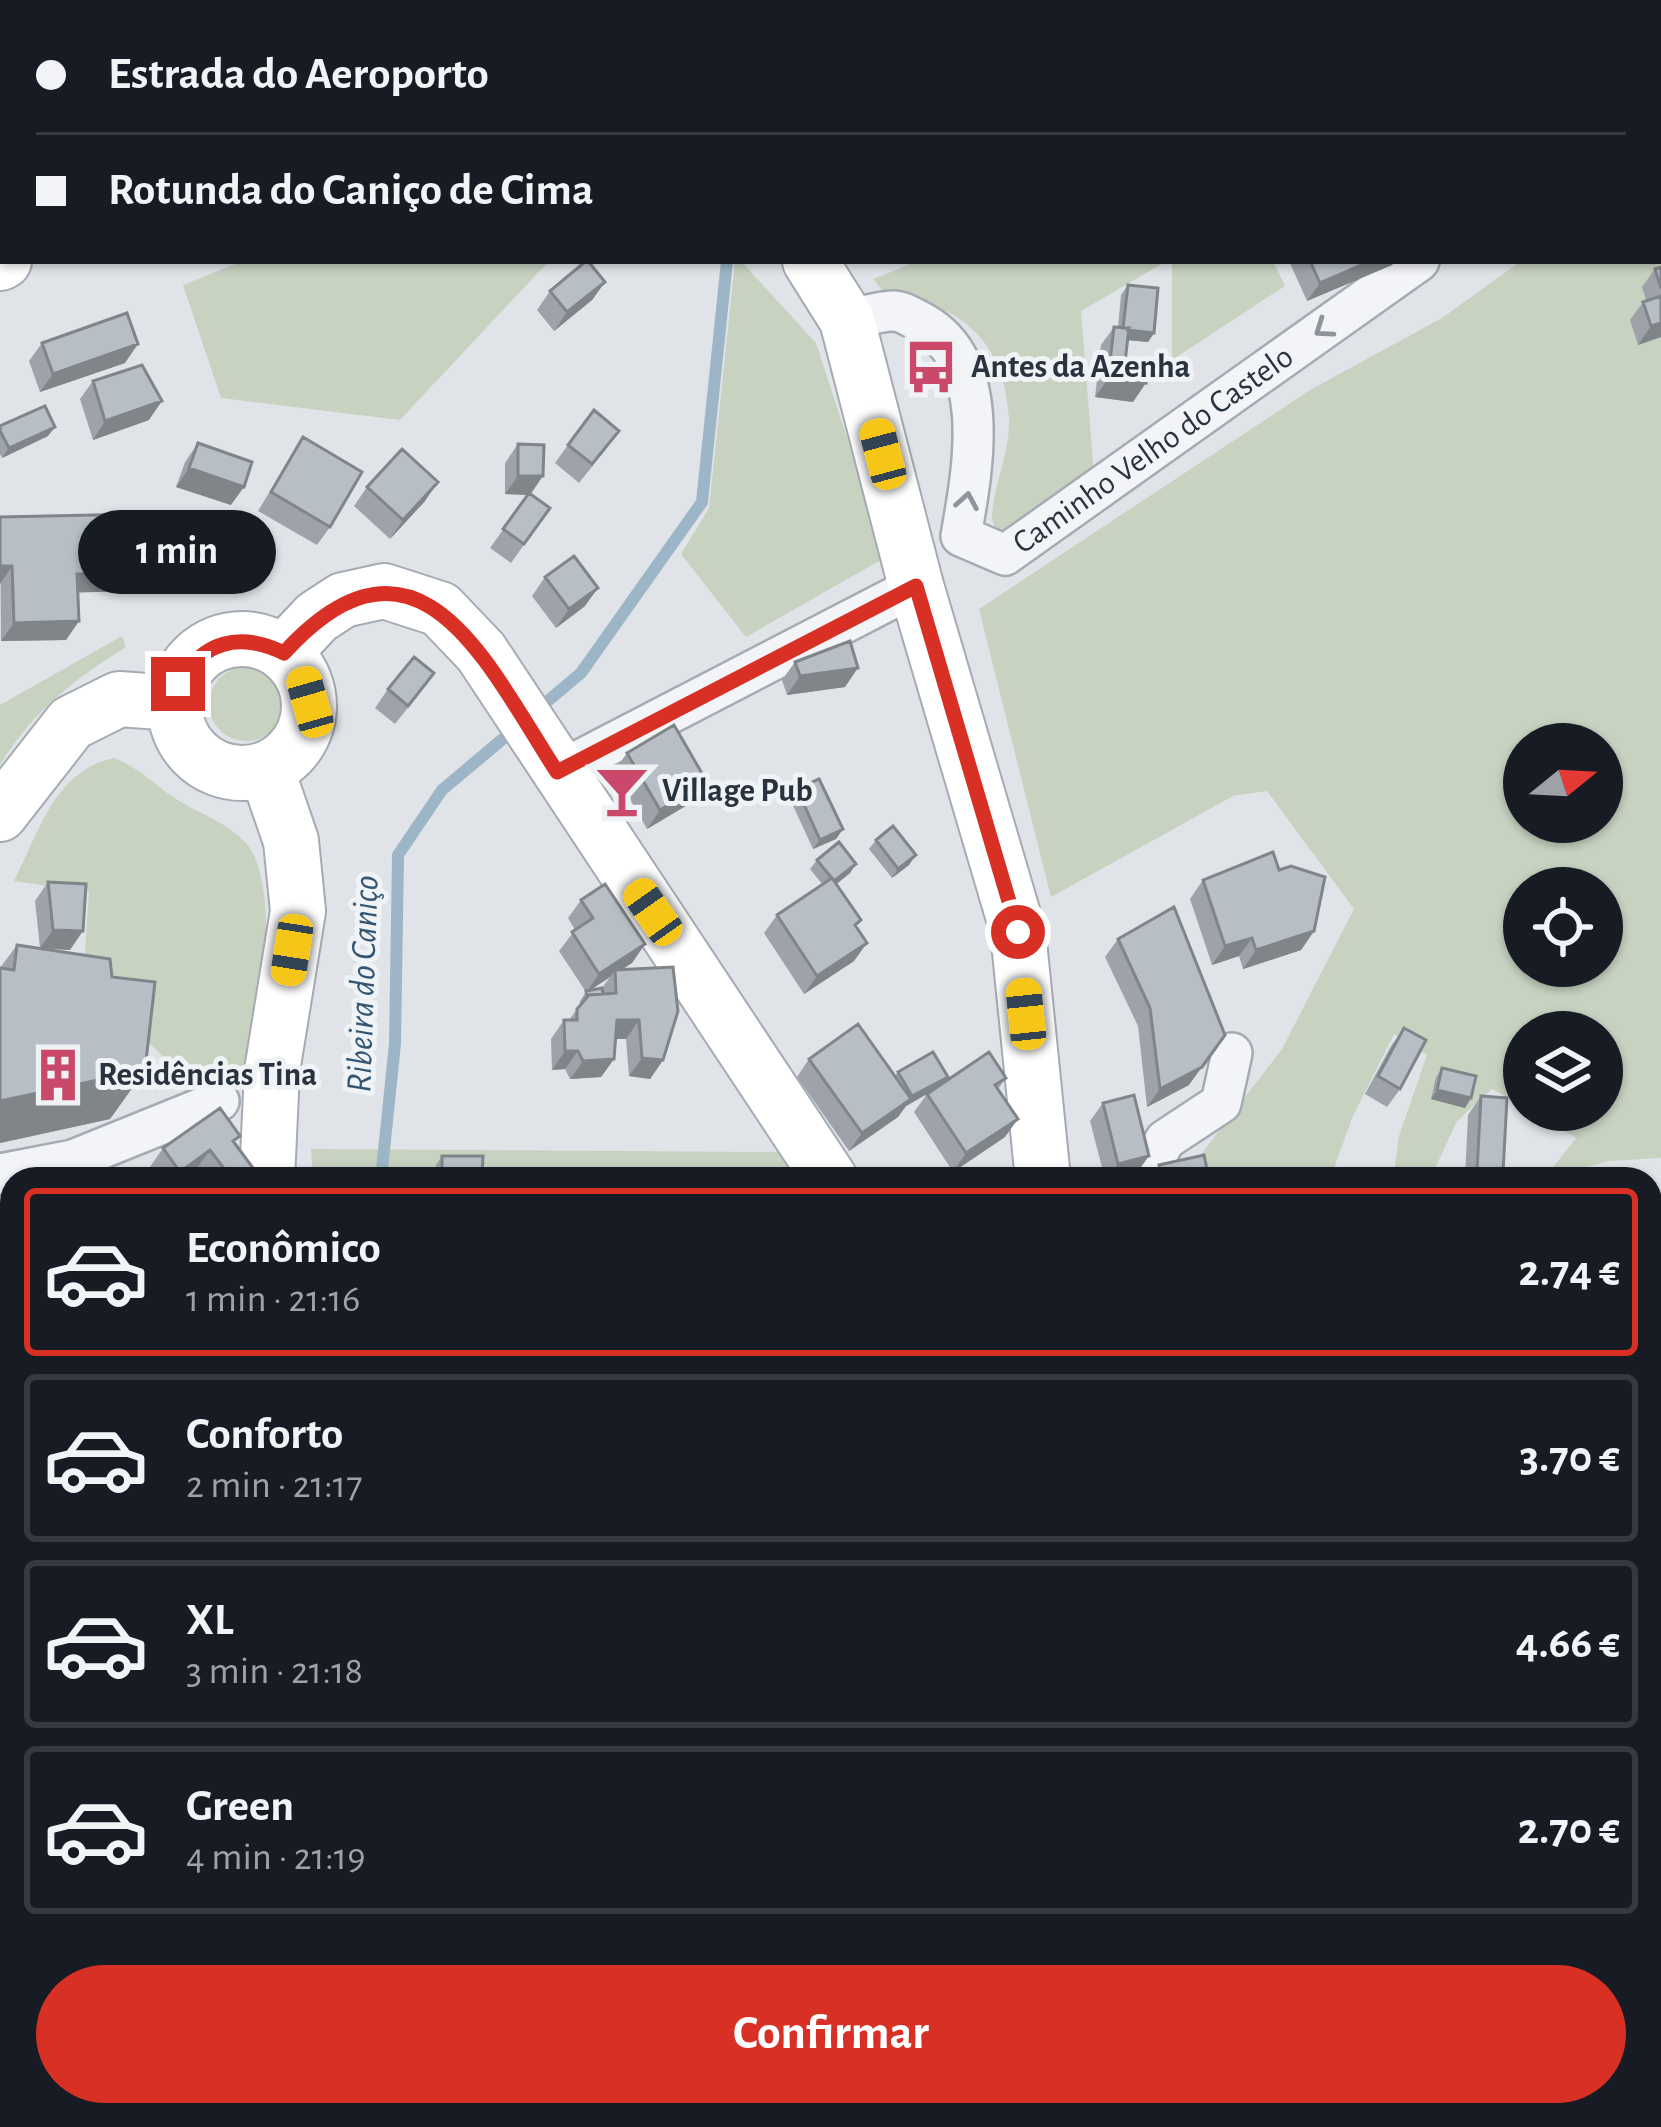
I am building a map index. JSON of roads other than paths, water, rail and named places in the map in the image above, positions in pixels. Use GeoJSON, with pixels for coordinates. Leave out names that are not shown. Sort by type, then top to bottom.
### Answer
{"type":"FeatureCollection","features":[{"type":"Feature","properties":{"kind":"street"},"geometry":{"type":"LineString","coordinates":[[812,264],[847,320],[916,586],[1018,932],[1042,1167]]}},
{"type":"Feature","properties":{"kind":"street","name":"Caminho Velho do Castelo"},"geometry":{"type":"LineString","coordinates":[[847,320],[897,310],[934,329],[959,357],[971,404],[971,477],[961,536],[1005,556],[1414,264]]}},
{"type":"Feature","properties":{"kind":"street"},"geometry":{"type":"LineString","coordinates":[[557,772],[916,586]]}},
{"type":"Feature","properties":{"kind":"street"},"geometry":{"type":"LineString","coordinates":[[284,653],[330,608],[384,591],[440,610],[481,652],[557,772],[750,1051],[822,1167]]}},
{"type":"Feature","properties":{"kind":"street"},"geometry":{"type":"LineString","coordinates":[[235,639],[260,641],[284,653],[306,688],[306,730],[290,755],[267,771],[242,774],[218,769],[196,755],[181,734],[174,703],[191,662],[211,646],[235,639]]}},
{"type":"Feature","properties":{"kind":"street"},"geometry":{"type":"LineString","coordinates":[[0,814],[70,723],[119,699],[174,703]]}},
{"type":"Feature","properties":{"kind":"street"},"geometry":{"type":"LineString","coordinates":[[267,771],[290,841],[298,911],[272,1071],[268,1167]]}},
{"type":"Feature","properties":{"kind":"street"},"geometry":{"type":"LineString","coordinates":[[1150,1167],[1165,1140],[1221,1103],[1232,1053]]}},
{"type":"Feature","properties":{"kind":"street"},"geometry":{"type":"LineString","coordinates":[[36,1167],[73,1160],[219,1100]]}},
{"type":"Feature","properties":{"kind":"waterway","name":"Ribeira do Caniço"},"geometry":{"type":"LineString","coordinates":[[537,710],[581,673],[702,502],[727,264]]}},
{"type":"Feature","properties":{"kind":"waterway","name":"Ribeira do Caniço"},"geometry":{"type":"LineString","coordinates":[[382,1167],[395,1044],[398,855],[442,790],[517,727]]}},
{"type":"Feature","properties":{"kind":"place","name":"Antes da Azenha"},"geometry":{"type":"Point","coordinates":[931,367]}},
{"type":"Feature","properties":{"kind":"place","name":"Village Pub"},"geometry":{"type":"Point","coordinates":[622,791]}},
{"type":"Feature","properties":{"kind":"place","name":"Residências Tina"},"geometry":{"type":"Point","coordinates":[58,1075]}}]}
